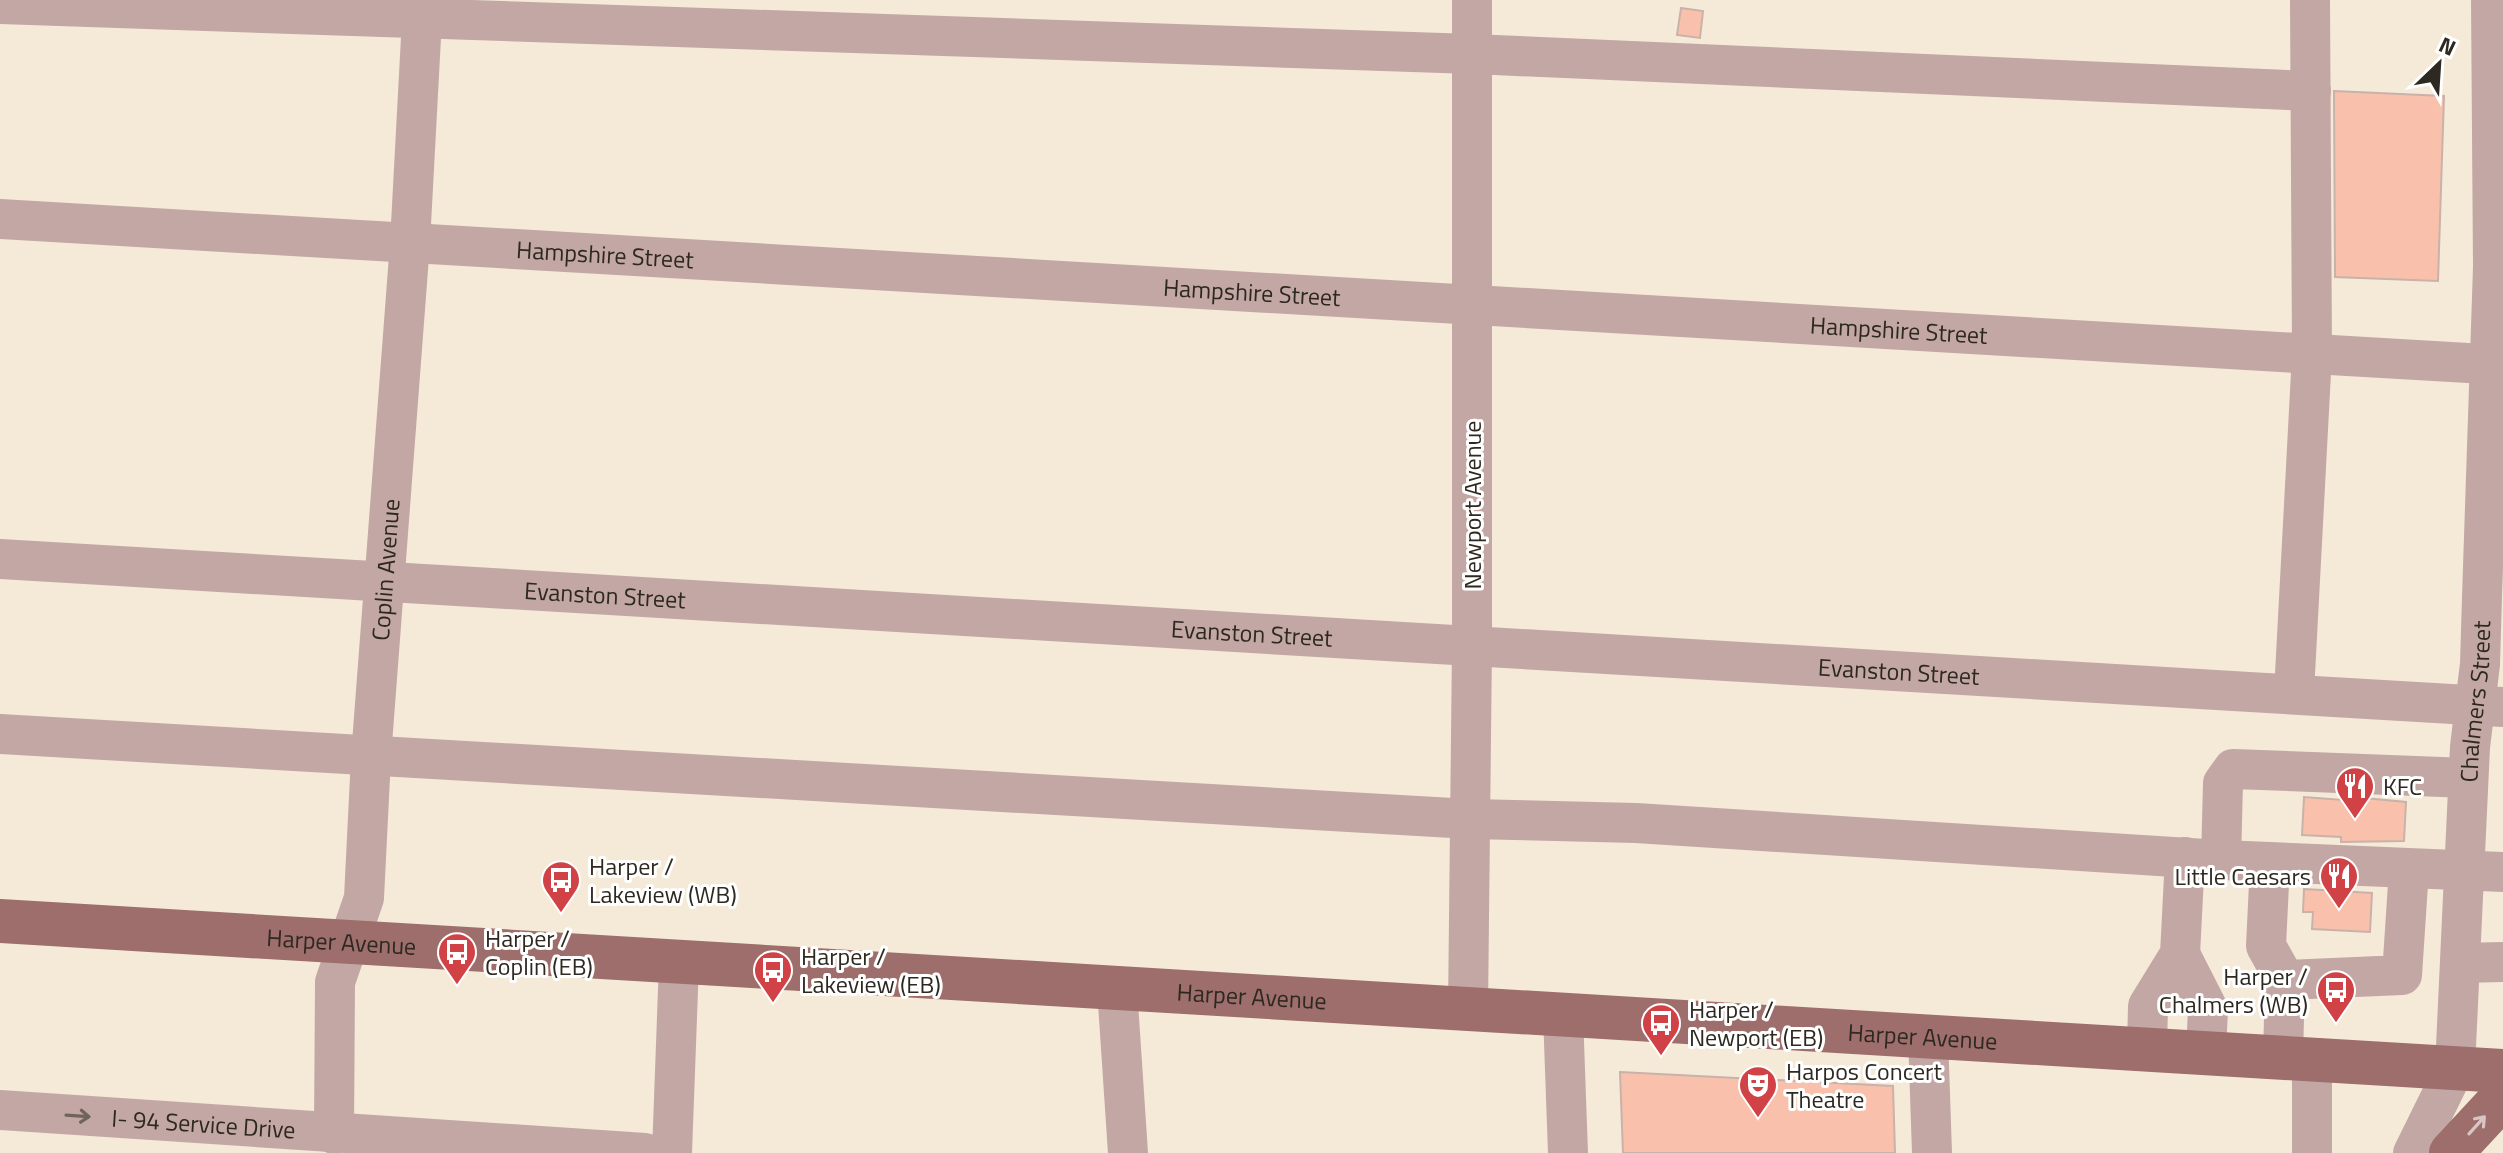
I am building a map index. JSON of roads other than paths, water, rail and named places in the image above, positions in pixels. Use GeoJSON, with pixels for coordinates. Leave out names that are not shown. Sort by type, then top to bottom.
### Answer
{"type":"FeatureCollection","features":[{"type":"Feature","properties":{"kind":"main road","name":"Harper Avenue"},"geometry":{"type":"LineString","coordinates":[[0,921],[2503,1071]]}},
{"type":"Feature","properties":{"kind":"main road"},"geometry":{"type":"LineString","coordinates":[[2451,1153],[2503,1097]]}},
{"type":"Feature","properties":{"kind":"street","name":"Newport Avenue"},"geometry":{"type":"LineString","coordinates":[[1468,1009],[1472,646],[1472,0]]}},
{"type":"Feature","properties":{"kind":"street"},"geometry":{"type":"LineString","coordinates":[[2294,693],[2312,354],[2310,0]]}},
{"type":"Feature","properties":{"kind":"street","name":"Chalmers Street"},"geometry":{"type":"LineString","coordinates":[[2413,1153],[2455,1068],[2468,778],[2489,706],[2480,664],[2493,597],[2496,365],[2493,267],[2497,135],[2491,0]]}},
{"type":"Feature","properties":{"kind":"street"},"geometry":{"type":"LineString","coordinates":[[0,4],[423,9],[2311,91]]}},
{"type":"Feature","properties":{"kind":"street","name":"Coplin Avenue"},"geometry":{"type":"LineString","coordinates":[[334,1134],[335,982],[364,898],[371,757],[410,243],[423,9]]}},
{"type":"Feature","properties":{"kind":"street","name":"Hampshire Street"},"geometry":{"type":"LineString","coordinates":[[0,219],[2496,365]]}},
{"type":"Feature","properties":{"kind":"street","name":"Evanston Street"},"geometry":{"type":"LineString","coordinates":[[0,559],[2489,706]]}},
{"type":"Feature","properties":{"kind":"street"},"geometry":{"type":"LineString","coordinates":[[0,734],[1470,819],[1651,824],[2270,863],[2503,872]]}},
{"type":"Feature","properties":{"kind":"street"},"geometry":{"type":"LineString","coordinates":[[2147,1049],[2148,1006],[2180,954],[2223,783],[2233,769],[2468,778]]}},
{"type":"Feature","properties":{"kind":"street"},"geometry":{"type":"LineString","coordinates":[[2246,769],[2243,817],[2248,835],[2267,843],[2361,851],[2403,869]]}},
{"type":"Feature","properties":{"kind":"street"},"geometry":{"type":"LineString","coordinates":[[2270,863],[2266,946],[2285,980],[2312,1153]]}},
{"type":"Feature","properties":{"kind":"street"},"geometry":{"type":"LineString","coordinates":[[2402,975],[2403,869]]}},
{"type":"Feature","properties":{"kind":"street"},"geometry":{"type":"LineString","coordinates":[[2180,954],[2208,1009],[2206,1053]]}},
{"type":"Feature","properties":{"kind":"street"},"geometry":{"type":"LineString","coordinates":[[2285,980],[2460,971],[2503,962]]}},
{"type":"Feature","properties":{"kind":"street"},"geometry":{"type":"LineString","coordinates":[[672,1153],[679,963]]}},
{"type":"Feature","properties":{"kind":"street"},"geometry":{"type":"LineString","coordinates":[[1117,988],[1128,1153]]}},
{"type":"Feature","properties":{"kind":"street"},"geometry":{"type":"LineString","coordinates":[[1563,1014],[1568,1153]]}},
{"type":"Feature","properties":{"kind":"street"},"geometry":{"type":"LineString","coordinates":[[1928,1036],[1932,1153]]}},
{"type":"Feature","properties":{"kind":"street","name":"I- 94 Service Drive"},"geometry":{"type":"LineString","coordinates":[[0,1110],[645,1153]]}},
{"type":"Feature","properties":{"kind":"place","name":"KFC"},"geometry":{"type":"Point","coordinates":[2355,820]}},
{"type":"Feature","properties":{"kind":"place","name":"Little Caesars"},"geometry":{"type":"Point","coordinates":[2339,910]}},
{"type":"Feature","properties":{"kind":"place","name":"Harper / Lakeview (WB)"},"geometry":{"type":"Point","coordinates":[561,914]}},
{"type":"Feature","properties":{"kind":"place","name":"Harper / Coplin (EB)"},"geometry":{"type":"Point","coordinates":[457,986]}},
{"type":"Feature","properties":{"kind":"place","name":"Harper / Lakeview (EB)"},"geometry":{"type":"Point","coordinates":[773,1004]}},
{"type":"Feature","properties":{"kind":"place","name":"Harper / Chalmers (WB)"},"geometry":{"type":"Point","coordinates":[2336,1024]}},
{"type":"Feature","properties":{"kind":"place","name":"Harper / Newport (EB)"},"geometry":{"type":"Point","coordinates":[1661,1057]}},
{"type":"Feature","properties":{"kind":"place","name":"Harpos Concert Theatre"},"geometry":{"type":"Point","coordinates":[1758,1119]}}]}
